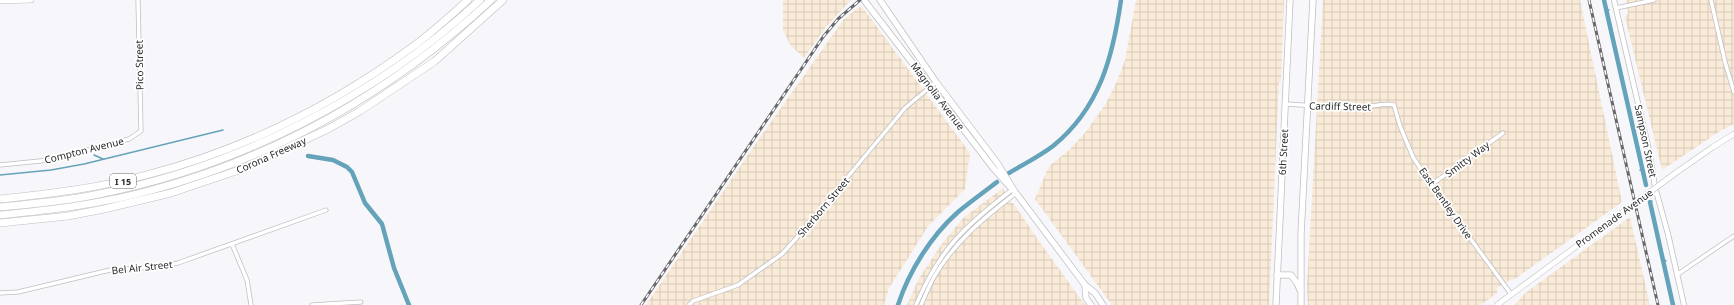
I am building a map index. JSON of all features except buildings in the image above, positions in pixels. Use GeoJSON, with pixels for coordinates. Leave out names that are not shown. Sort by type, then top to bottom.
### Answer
{"type":"FeatureCollection","features":[{"type":"Feature","properties":{"kind":"highway","name":"I 15"},"geometry":{"type":"LineString","coordinates":[[0,199],[69,191],[146,176],[224,151],[260,136],[318,106],[376,72],[416,44],[468,0]]}},
{"type":"Feature","properties":{"kind":"highway"},"geometry":{"type":"LineString","coordinates":[[0,207],[95,195],[183,173],[250,147],[285,131],[364,89],[426,47],[480,0]]}},
{"type":"Feature","properties":{"kind":"highway"},"geometry":{"type":"LineString","coordinates":[[171,193],[215,170],[296,136],[346,109],[421,59],[491,0]]}},
{"type":"Feature","properties":{"kind":"highway","name":"Corona Freeway"},"geometry":{"type":"LineString","coordinates":[[0,223],[68,216],[104,209],[171,193],[239,170],[328,129],[360,111],[435,60],[503,0]]}},
{"type":"Feature","properties":{"kind":"highway"},"geometry":{"type":"LineString","coordinates":[[318,106],[364,89]]}},
{"type":"Feature","properties":{"kind":"highway"},"geometry":{"type":"LineString","coordinates":[[0,215],[64,208],[99,202],[150,191],[215,170]]}},
{"type":"Feature","properties":{"kind":"main road"},"geometry":{"type":"LineString","coordinates":[[0,1],[31,0]]}},
{"type":"Feature","properties":{"kind":"main road","name":"Magnolia Avenue"},"geometry":{"type":"LineString","coordinates":[[864,0],[994,170],[1012,188]]}},
{"type":"Feature","properties":{"kind":"main road","name":"Magnolia Avenue"},"geometry":{"type":"LineString","coordinates":[[880,0],[936,82],[998,164],[1012,188],[1085,285],[1096,294],[1103,305]]}},
{"type":"Feature","properties":{"kind":"main road","name":"6th Street"},"geometry":{"type":"LineString","coordinates":[[1276,304],[1290,0]]}},
{"type":"Feature","properties":{"kind":"main road"},"geometry":{"type":"LineString","coordinates":[[1301,305],[1301,234],[1313,0]]}},
{"type":"Feature","properties":{"kind":"main road","name":"Promenade Avenue"},"geometry":{"type":"LineString","coordinates":[[1496,305],[1677,172],[1734,134]]}},
{"type":"Feature","properties":{"kind":"main road"},"geometry":{"type":"LineString","coordinates":[[1277,275],[1291,275],[1297,283],[1301,294]]}},
{"type":"Feature","properties":{"kind":"main road","name":"Magnolia Avenue"},"geometry":{"type":"LineString","coordinates":[[1085,285],[1086,298],[1091,305]]}},
{"type":"Feature","properties":{"kind":"street","name":"Pico Street"},"geometry":{"type":"LineString","coordinates":[[138,0],[141,131]]}},
{"type":"Feature","properties":{"kind":"street","name":"Sampson Street"},"geometry":{"type":"LineString","coordinates":[[1614,0],[1650,156],[1655,186],[1678,274],[1684,305]]}},
{"type":"Feature","properties":{"kind":"street"},"geometry":{"type":"LineString","coordinates":[[1616,8],[1654,0]]}},
{"type":"Feature","properties":{"kind":"street"},"geometry":{"type":"LineString","coordinates":[[1711,0],[1725,62],[1734,92]]}},
{"type":"Feature","properties":{"kind":"street","name":"Sherborn Street"},"geometry":{"type":"LineString","coordinates":[[689,305],[694,301],[738,285],[782,254],[905,108],[936,82]]}},
{"type":"Feature","properties":{"kind":"street","name":"Cardiff Street"},"geometry":{"type":"LineString","coordinates":[[1285,104],[1359,108],[1389,103],[1394,105]]}},
{"type":"Feature","properties":{"kind":"street","name":"East Bentley Drive"},"geometry":{"type":"LineString","coordinates":[[1394,105],[1407,144],[1431,185],[1511,294]]}},
{"type":"Feature","properties":{"kind":"street","name":"Compton Avenue"},"geometry":{"type":"LineString","coordinates":[[0,165],[50,160],[129,139],[141,131]]}},
{"type":"Feature","properties":{"kind":"street","name":"Smitty Way"},"geometry":{"type":"LineString","coordinates":[[1431,185],[1503,133]]}},
{"type":"Feature","properties":{"kind":"street"},"geometry":{"type":"LineString","coordinates":[[916,305],[942,254],[965,228],[1012,188]]}},
{"type":"Feature","properties":{"kind":"street"},"geometry":{"type":"LineString","coordinates":[[921,305],[934,277],[951,253],[980,220],[1012,188]]}},
{"type":"Feature","properties":{"kind":"street","name":"Bel Air Street"},"geometry":{"type":"LineString","coordinates":[[0,293],[18,292],[110,270],[167,266],[326,210]]}},
{"type":"Feature","properties":{"kind":"street"},"geometry":{"type":"LineString","coordinates":[[1678,274],[1734,236]]}},
{"type":"Feature","properties":{"kind":"street"},"geometry":{"type":"LineString","coordinates":[[232,244],[247,280],[251,305]]}},
{"type":"Feature","properties":{"kind":"street"},"geometry":{"type":"LineString","coordinates":[[312,305],[361,302]]}},
{"type":"Feature","properties":{"kind":"shaded area"},"geometry":{"type":"Polygon","coordinates":[[[783,0],[851,0],[826,27],[804,58],[790,45],[783,30],[783,0]]]}},
{"type":"Feature","properties":{"kind":"shaded area"},"geometry":{"type":"Polygon","coordinates":[[[1136,0],[1284,0],[1269,305],[1112,305],[1035,199],[1049,166],[1069,150],[1084,134],[1105,105],[1117,81],[1125,60],[1136,0]]]}},
{"type":"Feature","properties":{"kind":"shaded area"},"geometry":{"type":"Polygon","coordinates":[[[1323,0],[1580,0],[1622,202],[1515,279],[1510,280],[1497,288],[1497,293],[1481,305],[1308,305],[1307,286],[1323,0]]]}},
{"type":"Feature","properties":{"kind":"shaded area"},"geometry":{"type":"Polygon","coordinates":[[[1626,0],[1734,0],[1734,124],[1720,131],[1662,170],[1625,17],[1628,13],[1626,0]]]}},
{"type":"Feature","properties":{"kind":"shaded area"},"geometry":{"type":"Polygon","coordinates":[[[859,7],[863,8],[970,153],[965,189],[929,225],[889,288],[884,305],[646,305],[752,149],[844,19],[859,7]]]}},
{"type":"Feature","properties":{"kind":"shaded area"},"geometry":{"type":"Polygon","coordinates":[[[1003,188],[1009,201],[1014,204],[1085,305],[907,305],[919,278],[941,245],[963,218],[1003,188]]]}},
{"type":"Feature","properties":{"kind":"shaded area"},"geometry":{"type":"Polygon","coordinates":[[[1630,217],[1650,305],[1515,305],[1525,293],[1630,217]]]}},
{"type":"Feature","properties":{"kind":"waterway"},"geometry":{"type":"LineString","coordinates":[[1009,173],[1053,146],[1069,131],[1082,115],[1102,80],[1114,41],[1121,0]]}},
{"type":"Feature","properties":{"kind":"waterway"},"geometry":{"type":"LineString","coordinates":[[1604,0],[1646,185]]}},
{"type":"Feature","properties":{"kind":"waterway"},"geometry":{"type":"LineString","coordinates":[[0,175],[51,170],[84,164],[223,130]]}},
{"type":"Feature","properties":{"kind":"waterway"},"geometry":{"type":"LineString","coordinates":[[94,155],[103,159]]}},
{"type":"Feature","properties":{"kind":"waterway"},"geometry":{"type":"LineString","coordinates":[[308,156],[333,160],[347,167],[352,172],[365,203],[382,224],[394,268],[409,305]]}},
{"type":"Feature","properties":{"kind":"waterway"},"geometry":{"type":"LineString","coordinates":[[898,305],[908,280],[930,243],[948,221],[997,182]]}},
{"type":"Feature","properties":{"kind":"waterway"},"geometry":{"type":"LineString","coordinates":[[1650,202],[1673,305]]}},
{"type":"Feature","properties":{"kind":"waterway"},"geometry":{"type":"LineString","coordinates":[[1662,259],[1666,261]]}},
{"type":"Feature","properties":{"kind":"railway"},"geometry":{"type":"LineString","coordinates":[[641,305],[823,37],[838,19],[860,0]]}},
{"type":"Feature","properties":{"kind":"railway"},"geometry":{"type":"LineString","coordinates":[[1589,0],[1658,305]]}}]}
